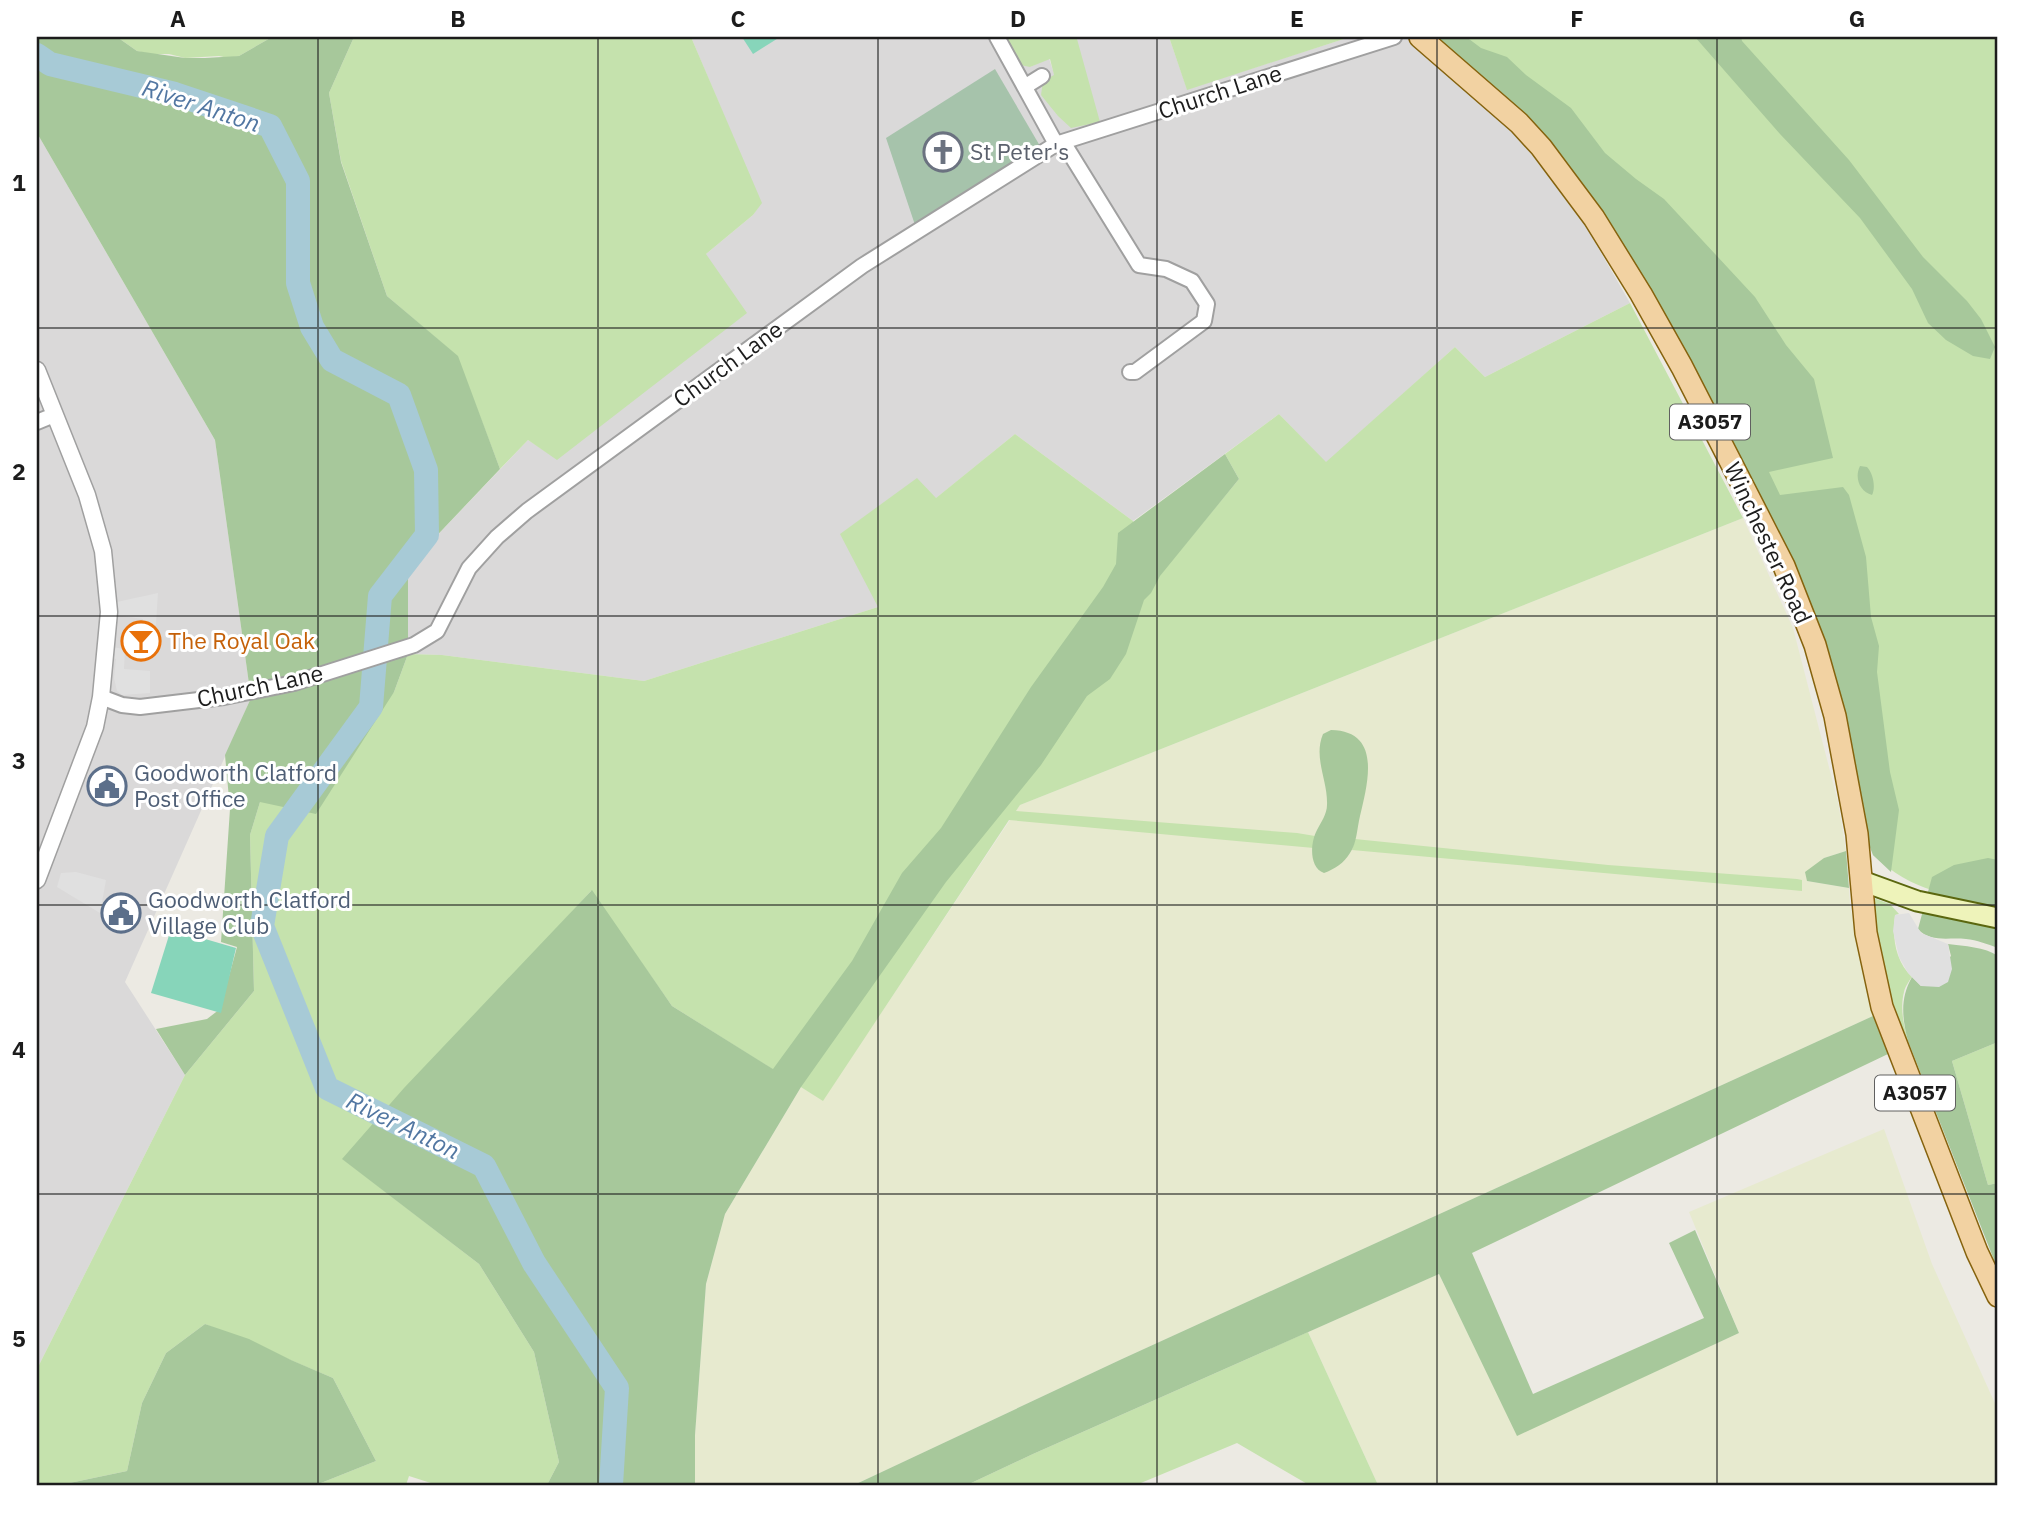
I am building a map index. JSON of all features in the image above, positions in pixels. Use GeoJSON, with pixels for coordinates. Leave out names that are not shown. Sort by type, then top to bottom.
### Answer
{"type":"FeatureCollection","features":[{"type":"Feature","properties":{"kind":"main road","name":"Winchester Road"},"geometry":{"type":"LineString","coordinates":[[1420,37],[1519,123],[1574,190],[1615,249],[1641,293],[1740,479],[1784,566],[1822,670],[1852,800],[1862,881]]}},
{"type":"Feature","properties":{"kind":"main road"},"geometry":{"type":"LineString","coordinates":[[1862,881],[1917,901],[1998,918]]}},
{"type":"Feature","properties":{"kind":"main road","name":"A3057"},"geometry":{"type":"LineString","coordinates":[[1862,881],[1866,933],[1882,1007],[1978,1252],[1998,1296]]}},
{"type":"Feature","properties":{"kind":"street"},"geometry":{"type":"LineString","coordinates":[[997,37],[1059,143],[1139,265],[1166,269],[1192,281],[1207,304],[1205,321],[1135,372],[1130,372]]}},
{"type":"Feature","properties":{"kind":"street","name":"Church Lane"},"geometry":{"type":"LineString","coordinates":[[101,697],[122,705],[140,707],[182,703],[294,683],[414,645],[437,631],[470,568],[497,537],[527,512],[862,267],[1059,143],[1394,37]]}},
{"type":"Feature","properties":{"kind":"street"},"geometry":{"type":"LineString","coordinates":[[1026,86],[1042,76]]}},
{"type":"Feature","properties":{"kind":"street"},"geometry":{"type":"LineString","coordinates":[[37,370],[87,495],[103,551],[109,612],[101,697],[94,727],[38,872]]}},
{"type":"Feature","properties":{"kind":"street"},"geometry":{"type":"LineString","coordinates":[[37,422],[54,415]]}},
{"type":"Feature","properties":{"kind":"shaded area"},"geometry":{"type":"Polygon","coordinates":[[[691,37],[1004,37],[1030,67],[1049,58],[1054,74],[1076,38],[1169,37],[1187,89],[1350,37],[1411,37],[1507,124],[1577,211],[1630,303],[1485,377],[1455,347],[1326,463],[1279,414],[1133,521],[1015,434],[935,499],[878,607],[644,681],[442,655],[407,654],[408,566],[528,440],[557,459],[706,254],[753,215],[761,203],[691,37]]]}},
{"type":"Feature","properties":{"kind":"shaded area"},"geometry":{"type":"Polygon","coordinates":[[[37,133],[215,440],[251,698],[125,982],[185,1075],[37,1369],[37,133]]]}},
{"type":"Feature","properties":{"kind":"shaded area"},"geometry":{"type":"Polygon","coordinates":[[[158,593],[156,625],[144,624],[143,619],[115,615],[117,602],[158,593]]]}},
{"type":"Feature","properties":{"kind":"shaded area"},"geometry":{"type":"Polygon","coordinates":[[[111,647],[125,649],[124,669],[150,671],[150,693],[122,695],[117,691],[114,678],[116,659],[110,657],[111,647]]]}},
{"type":"Feature","properties":{"kind":"shaded area"},"geometry":{"type":"Polygon","coordinates":[[[76,872],[106,880],[100,913],[57,887],[61,873],[76,872]]]}},
{"type":"Feature","properties":{"kind":"shaded area"},"geometry":{"type":"Polygon","coordinates":[[[1909,913],[1921,933],[1948,944],[1952,969],[1948,982],[1939,987],[1921,986],[1908,973],[1899,957],[1893,931],[1895,915],[1909,913]]]}},
{"type":"Feature","properties":{"kind":"green space"},"geometry":{"type":"Polygon","coordinates":[[[37,37],[117,37],[137,51],[205,58],[239,56],[272,37],[354,37],[329,93],[341,162],[387,296],[458,356],[500,469],[408,566],[408,654],[394,692],[316,814],[260,802],[250,835],[254,991],[185,1075],[156,1029],[207,1019],[220,1009],[237,947],[221,942],[230,809],[225,755],[251,698],[215,440],[37,133],[37,37]]]}},
{"type":"Feature","properties":{"kind":"green space"},"geometry":{"type":"Polygon","coordinates":[[[117,37],[272,37],[239,56],[185,58],[137,51],[117,37]]]}},
{"type":"Feature","properties":{"kind":"green space"},"geometry":{"type":"Polygon","coordinates":[[[354,37],[691,37],[762,203],[753,215],[706,254],[747,313],[557,460],[528,440],[500,469],[457,356],[387,296],[341,161],[329,93],[354,37]]]}},
{"type":"Feature","properties":{"kind":"green space"},"geometry":{"type":"Polygon","coordinates":[[[742,37],[780,37],[753,54],[742,37]]]}},
{"type":"Feature","properties":{"kind":"green space"},"geometry":{"type":"Polygon","coordinates":[[[1004,37],[1080,37],[1077,39],[1100,122],[1071,128],[1041,95],[1043,81],[1054,75],[1050,59],[1030,67],[1020,65],[1004,37]]]}},
{"type":"Feature","properties":{"kind":"green space"},"geometry":{"type":"Polygon","coordinates":[[[1169,37],[1350,37],[1187,90],[1169,37]]]}},
{"type":"Feature","properties":{"kind":"green space"},"geometry":{"type":"Polygon","coordinates":[[[1438,37],[1471,37],[1469,39],[1481,48],[1507,57],[1526,75],[1571,108],[1605,153],[1664,199],[1755,297],[1786,345],[1814,379],[1833,458],[1769,472],[1780,495],[1843,487],[1849,495],[1866,557],[1871,617],[1879,646],[1877,672],[1890,772],[1899,810],[1891,872],[1873,855],[1865,835],[1852,749],[1829,663],[1552,147],[1438,37]]]}},
{"type":"Feature","properties":{"kind":"green space"},"geometry":{"type":"Polygon","coordinates":[[[1440,37],[1998,37],[1998,903],[1947,894],[1917,885],[1888,868],[1873,855],[1865,766],[1637,251],[1440,37]]]}},
{"type":"Feature","properties":{"kind":"green space"},"geometry":{"type":"Polygon","coordinates":[[[1695,37],[1741,37],[1849,160],[1923,257],[1981,319],[1995,347],[1990,359],[1973,356],[1946,340],[1928,323],[1912,289],[1860,218],[1780,134],[1695,37]]]}},
{"type":"Feature","properties":{"kind":"green space"},"geometry":{"type":"Polygon","coordinates":[[[995,69],[1040,146],[915,225],[886,138],[995,69]]]}},
{"type":"Feature","properties":{"kind":"green space"},"geometry":{"type":"Polygon","coordinates":[[[1630,303],[1743,518],[1020,805],[1016,811],[1297,833],[1315,836],[1314,848],[1009,820],[823,1101],[672,1006],[591,891],[343,1159],[479,1264],[534,1352],[559,1462],[547,1485],[437,1485],[409,1476],[406,1485],[316,1485],[376,1461],[333,1378],[205,1324],[166,1353],[142,1403],[127,1471],[60,1485],[37,1485],[37,1369],[185,1075],[254,991],[250,835],[260,802],[394,692],[408,654],[442,655],[644,681],[878,607],[840,534],[917,478],[936,498],[1015,434],[1133,521],[1159,576],[1239,479],[1225,454],[1279,414],[1326,462],[1455,347],[1485,377],[1630,303]]]}},
{"type":"Feature","properties":{"kind":"green space"},"geometry":{"type":"Polygon","coordinates":[[[1225,454],[1239,479],[1160,576],[1144,600],[1126,654],[1110,679],[1087,696],[1041,765],[946,882],[801,1087],[725,1214],[706,1284],[695,1435],[695,1485],[547,1485],[559,1462],[534,1352],[479,1264],[342,1159],[404,1088],[592,890],[672,1006],[773,1069],[852,961],[902,873],[941,828],[1031,687],[1103,587],[1116,564],[1118,533],[1225,454]]]}},
{"type":"Feature","properties":{"kind":"green space"},"geometry":{"type":"Polygon","coordinates":[[[1860,466],[1867,467],[1871,473],[1874,484],[1872,495],[1864,491],[1859,484],[1860,466]]]}},
{"type":"Feature","properties":{"kind":"green space"},"geometry":{"type":"Polygon","coordinates":[[[1743,518],[1793,628],[1838,802],[1846,851],[1824,858],[1807,881],[1849,888],[1850,906],[1873,1016],[1122,1359],[854,1485],[695,1485],[695,1435],[706,1284],[725,1214],[801,1087],[823,1100],[1020,805],[1743,518]]]}},
{"type":"Feature","properties":{"kind":"green space"},"geometry":{"type":"Polygon","coordinates":[[[1331,730],[1347,733],[1358,739],[1365,749],[1368,774],[1352,849],[1342,863],[1324,873],[1313,861],[1312,848],[1327,805],[1320,743],[1323,734],[1331,730]]]}},
{"type":"Feature","properties":{"kind":"green space"},"geometry":{"type":"Polygon","coordinates":[[[1355,839],[1608,865],[1797,879],[1802,880],[1802,891],[1352,850],[1355,839]]]}},
{"type":"Feature","properties":{"kind":"green space"},"geometry":{"type":"Polygon","coordinates":[[[1846,851],[1849,888],[1807,881],[1805,872],[1824,858],[1846,851]]]}},
{"type":"Feature","properties":{"kind":"green space"},"geometry":{"type":"Polygon","coordinates":[[[1988,858],[1998,860],[1998,948],[1970,940],[1934,938],[1918,929],[1932,877],[1954,865],[1988,858]]]}},
{"type":"Feature","properties":{"kind":"green space"},"geometry":{"type":"Polygon","coordinates":[[[1871,900],[1890,904],[1899,914],[1895,915],[1894,923],[1896,948],[1902,964],[1912,977],[1904,992],[1903,1017],[1909,1043],[1928,1091],[1922,1094],[1883,992],[1871,900]]]}},
{"type":"Feature","properties":{"kind":"green space"},"geometry":{"type":"Polygon","coordinates":[[[171,929],[236,948],[221,1013],[151,993],[171,929]]]}},
{"type":"Feature","properties":{"kind":"green space"},"geometry":{"type":"Polygon","coordinates":[[[1948,944],[1981,949],[1998,956],[1998,1042],[1952,1061],[1988,1185],[1998,1183],[1998,1270],[1908,1041],[1904,1024],[1904,1000],[1912,977],[1921,986],[1951,956],[1948,944]]]}},
{"type":"Feature","properties":{"kind":"green space"},"geometry":{"type":"Polygon","coordinates":[[[1873,1016],[1888,1054],[1472,1253],[1533,1394],[1704,1318],[1669,1243],[1695,1230],[1739,1333],[1517,1436],[1439,1274],[967,1485],[854,1485],[1122,1359],[1873,1016]]]}},
{"type":"Feature","properties":{"kind":"green space"},"geometry":{"type":"Polygon","coordinates":[[[1998,1042],[1998,1183],[1988,1185],[1952,1061],[1998,1042]]]}},
{"type":"Feature","properties":{"kind":"green space"},"geometry":{"type":"Polygon","coordinates":[[[1884,1129],[1932,1264],[1998,1410],[1998,1485],[1378,1485],[1308,1332],[1439,1274],[1517,1435],[1739,1333],[1689,1212],[1884,1129]]]}},
{"type":"Feature","properties":{"kind":"green space"},"geometry":{"type":"Polygon","coordinates":[[[205,1324],[249,1339],[333,1378],[376,1461],[316,1485],[60,1485],[127,1471],[142,1403],[166,1353],[205,1324]]]}},
{"type":"Feature","properties":{"kind":"green space"},"geometry":{"type":"Polygon","coordinates":[[[1308,1332],[1378,1485],[1309,1485],[1237,1443],[1136,1485],[967,1485],[1033,1454],[1308,1332]]]}},
{"type":"Feature","properties":{"kind":"waterway","name":"River Anton"},"geometry":{"type":"LineString","coordinates":[[37,55],[50,64],[175,94],[270,126],[298,181],[298,283],[312,327],[332,360],[399,395],[426,470],[427,535],[380,596],[371,707],[277,836],[262,926],[327,1088],[484,1166],[534,1263],[617,1388],[611,1485]]}},
{"type":"Feature","properties":{"kind":"place","name":"St Peter's"},"geometry":{"type":"Point","coordinates":[943,152]}},
{"type":"Feature","properties":{"kind":"place","name":"The Royal Oak"},"geometry":{"type":"Point","coordinates":[141,641]}},
{"type":"Feature","properties":{"kind":"place","name":"Goodworth Clatford Post Office"},"geometry":{"type":"Point","coordinates":[107,786]}},
{"type":"Feature","properties":{"kind":"place","name":"Goodworth Clatford Village Club"},"geometry":{"type":"Point","coordinates":[121,913]}}]}
